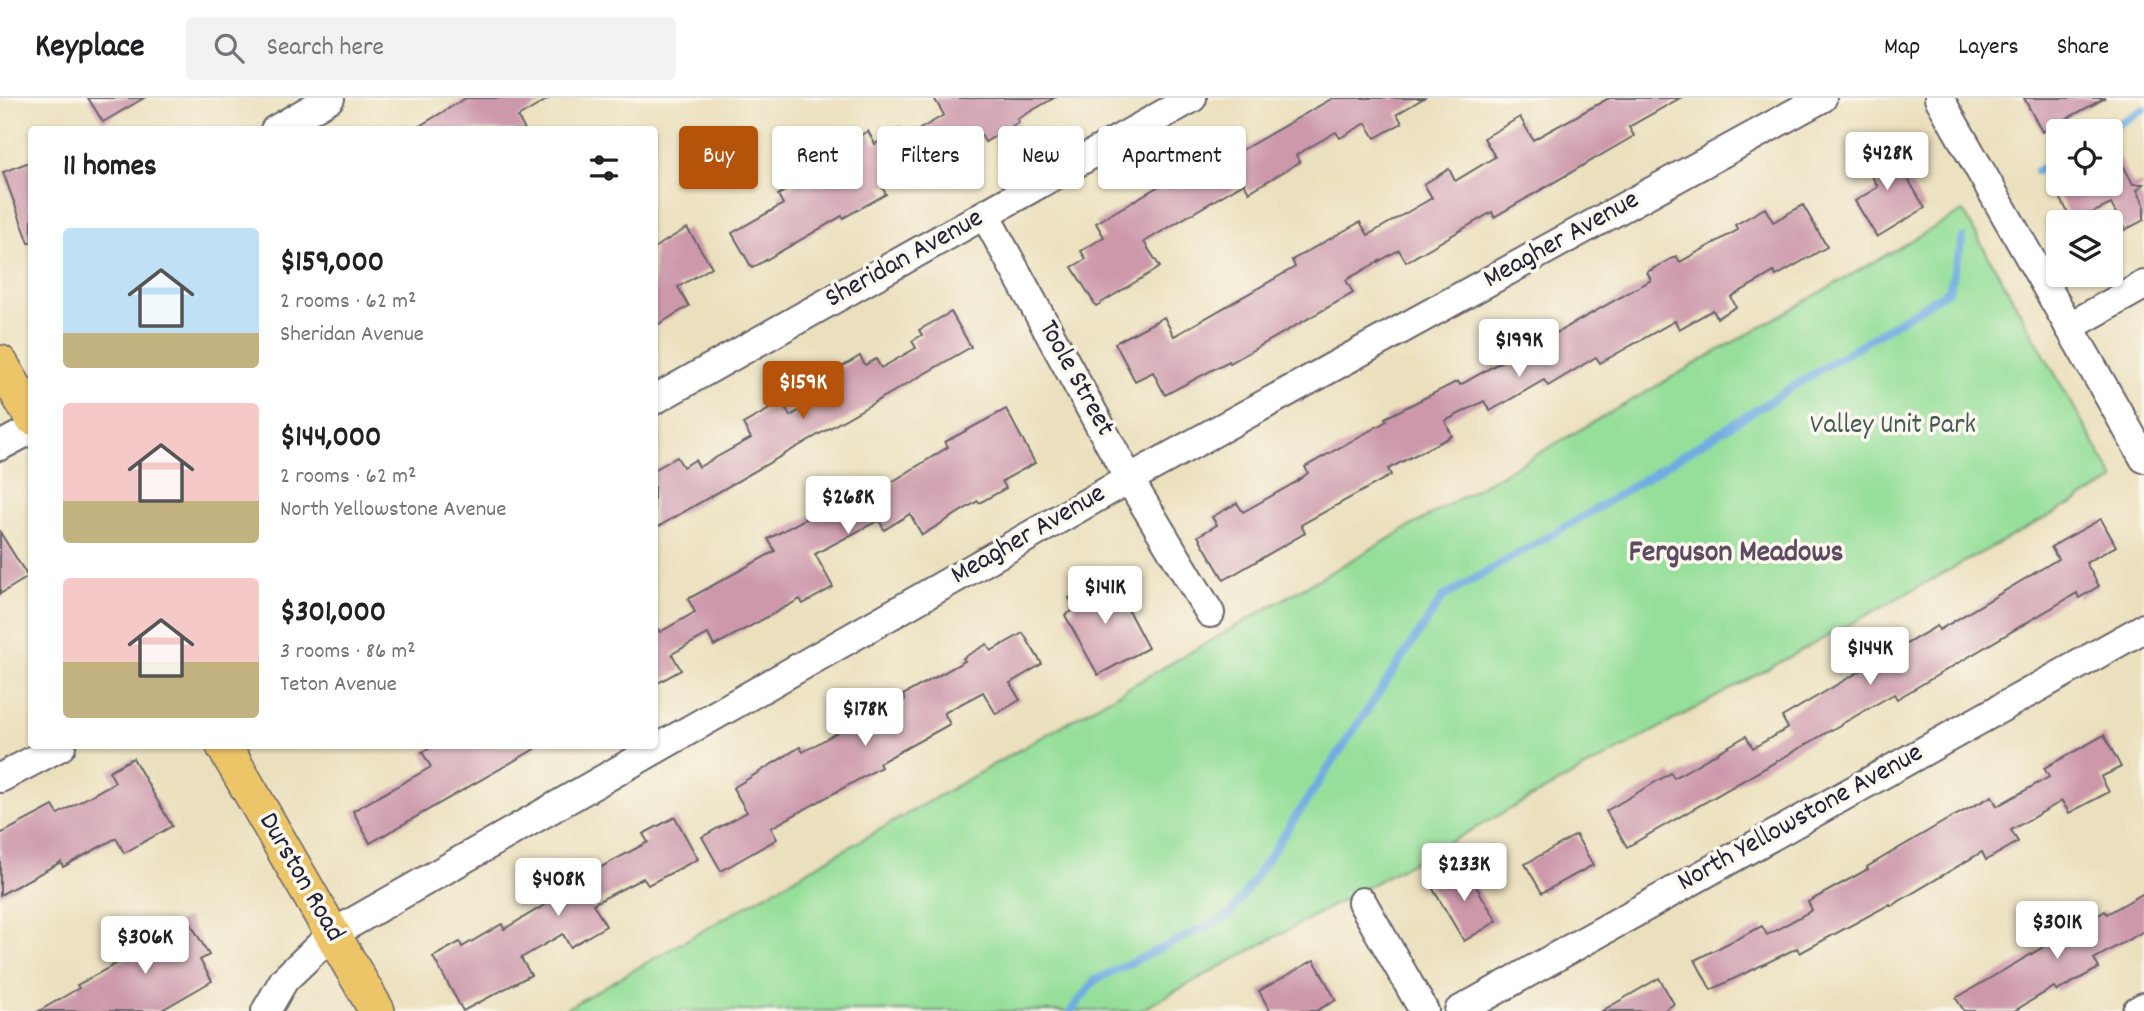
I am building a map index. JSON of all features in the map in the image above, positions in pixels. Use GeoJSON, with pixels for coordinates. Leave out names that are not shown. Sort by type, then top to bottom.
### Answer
{"type":"FeatureCollection","features":[{"type":"Feature","properties":{"kind":"main road"},"geometry":{"type":"LineString","coordinates":[[0,363],[28,410]]}},
{"type":"Feature","properties":{"kind":"main road","name":"Durston Road"},"geometry":{"type":"LineString","coordinates":[[226,749],[377,1011]]}},
{"type":"Feature","properties":{"kind":"street"},"geometry":{"type":"LineString","coordinates":[[282,126],[330,98]]}},
{"type":"Feature","properties":{"kind":"street","name":"Sheridan Avenue"},"geometry":{"type":"LineString","coordinates":[[658,398],[1192,98]]}},
{"type":"Feature","properties":{"kind":"street","name":"Meagher Avenue"},"geometry":{"type":"LineString","coordinates":[[658,748],[1129,479],[1822,98]]}},
{"type":"Feature","properties":{"kind":"street"},"geometry":{"type":"LineString","coordinates":[[1939,98],[2144,458]]}},
{"type":"Feature","properties":{"kind":"street","name":"Toole Street"},"geometry":{"type":"LineString","coordinates":[[985,215],[1129,479],[1210,613]]}},
{"type":"Feature","properties":{"kind":"street"},"geometry":{"type":"LineString","coordinates":[[2069,327],[2144,285]]}},
{"type":"Feature","properties":{"kind":"street"},"geometry":{"type":"LineString","coordinates":[[0,446],[28,431]]}},
{"type":"Feature","properties":{"kind":"street","name":"North Yellowstone Avenue"},"geometry":{"type":"LineString","coordinates":[[1459,1011],[2144,628]]}},
{"type":"Feature","properties":{"kind":"street"},"geometry":{"type":"LineString","coordinates":[[0,778],[55,749]]}},
{"type":"Feature","properties":{"kind":"street","name":"Meagher Avenue"},"geometry":{"type":"LineString","coordinates":[[266,1011],[284,981],[332,934],[656,749]]}},
{"type":"Feature","properties":{"kind":"street"},"geometry":{"type":"LineString","coordinates":[[1362,902],[1424,1011]]}},
{"type":"Feature","properties":{"kind":"street"},"geometry":{"type":"LineString","coordinates":[[2137,1011],[2144,1007]]}},
{"type":"Feature","properties":{"kind":"green space","name":"Valley Unit Park"},"geometry":{"type":"Polygon","coordinates":[[[1963,211],[2115,480],[1139,1011],[562,1011],[1963,211]]]}},
{"type":"Feature","properties":{"kind":"building"},"geometry":{"type":"Polygon","coordinates":[[[88,98],[144,98],[103,122],[88,98]]]}},
{"type":"Feature","properties":{"kind":"building"},"geometry":{"type":"Polygon","coordinates":[[[466,98],[550,98],[518,117],[523,126],[420,126],[466,98]]]}},
{"type":"Feature","properties":{"kind":"building"},"geometry":{"type":"Polygon","coordinates":[[[934,98],[1054,98],[1017,119],[1019,122],[1012,126],[998,126],[998,134],[985,142],[984,126],[925,126],[944,115],[934,98]]]}},
{"type":"Feature","properties":{"kind":"building"},"geometry":{"type":"Polygon","coordinates":[[[1333,98],[1424,98],[1397,114],[1402,123],[1375,138],[1366,123],[1340,138],[1336,132],[1296,155],[1300,162],[1249,192],[1246,187],[1246,148],[1333,98]]]}},
{"type":"Feature","properties":{"kind":"building"},"geometry":{"type":"Polygon","coordinates":[[[1609,98],[1680,98],[1629,127],[1634,136],[1494,217],[1492,212],[1406,262],[1399,250],[1346,280],[1353,293],[1230,363],[1229,361],[1165,395],[1153,372],[1135,381],[1115,343],[1164,317],[1174,336],[1295,267],[1292,260],[1360,222],[1368,235],[1432,198],[1424,184],[1449,169],[1455,181],[1495,157],[1484,138],[1520,117],[1533,140],[1609,98]]]}},
{"type":"Feature","properties":{"kind":"building"},"geometry":{"type":"Polygon","coordinates":[[[2024,98],[2105,98],[2066,119],[2046,119],[2046,130],[2042,132],[2024,98]]]}},
{"type":"Feature","properties":{"kind":"building"},"geometry":{"type":"Polygon","coordinates":[[[868,131],[875,144],[877,143],[877,189],[883,189],[886,194],[752,268],[732,233],[783,204],[778,195],[788,189],[863,189],[863,134],[868,131]]]}},
{"type":"Feature","properties":{"kind":"building"},"geometry":{"type":"Polygon","coordinates":[[[1885,140],[1925,208],[1877,237],[1855,201],[1878,187],[1860,156],[1885,140]]]}},
{"type":"Feature","properties":{"kind":"building"},"geometry":{"type":"Polygon","coordinates":[[[28,163],[28,240],[3,172],[28,163]]]}},
{"type":"Feature","properties":{"kind":"building"},"geometry":{"type":"Polygon","coordinates":[[[2123,165],[2133,184],[2144,184],[2137,190],[2144,204],[2144,220],[2125,230],[2123,210],[2114,210],[2111,204],[2098,210],[2067,210],[2059,196],[2123,196],[2123,165]]]}},
{"type":"Feature","properties":{"kind":"building"},"geometry":{"type":"Polygon","coordinates":[[[1154,189],[1234,189],[1144,242],[1160,267],[1096,306],[1072,267],[1086,259],[1081,251],[1104,237],[1096,223],[1154,189]]]}},
{"type":"Feature","properties":{"kind":"building"},"geometry":{"type":"Polygon","coordinates":[[[1803,205],[1827,247],[1776,276],[1774,272],[1731,297],[1736,307],[1717,318],[1713,310],[1679,329],[1675,321],[1600,363],[1596,357],[1548,386],[1544,380],[1490,411],[1484,401],[1445,421],[1452,436],[1388,469],[1391,475],[1301,525],[1305,533],[1224,580],[1198,536],[1217,525],[1212,517],[1237,503],[1243,512],[1296,482],[1308,473],[1305,467],[1387,421],[1385,418],[1458,381],[1460,385],[1548,335],[1549,337],[1651,280],[1647,272],[1676,256],[1680,262],[1738,230],[1735,225],[1765,208],[1773,222],[1803,205]]]}},
{"type":"Feature","properties":{"kind":"building"},"geometry":{"type":"Polygon","coordinates":[[[687,228],[712,267],[678,287],[689,306],[658,325],[658,246],[687,228]]]}},
{"type":"Feature","properties":{"kind":"building"},"geometry":{"type":"Polygon","coordinates":[[[951,312],[971,347],[658,527],[658,468],[677,457],[683,467],[695,460],[699,467],[751,438],[743,424],[782,402],[790,416],[838,387],[830,374],[860,356],[865,365],[876,359],[881,368],[916,348],[912,341],[922,335],[919,330],[951,312]]]}},
{"type":"Feature","properties":{"kind":"building"},"geometry":{"type":"Polygon","coordinates":[[[1006,409],[1035,463],[1002,481],[1006,488],[979,503],[978,501],[922,535],[910,514],[884,530],[879,520],[815,554],[833,587],[803,604],[800,599],[714,646],[708,634],[672,654],[681,670],[658,683],[658,629],[660,632],[695,612],[688,599],[775,551],[768,539],[836,502],[842,513],[948,447],[945,442],[1006,409]]]}},
{"type":"Feature","properties":{"kind":"building"},"geometry":{"type":"Polygon","coordinates":[[[2101,519],[2116,546],[2086,563],[2099,586],[2079,598],[2077,593],[1897,699],[1894,694],[1627,847],[1606,811],[1671,773],[1674,778],[1746,736],[1753,748],[1788,728],[1782,717],[1937,626],[1939,630],[2058,559],[2051,547],[2101,519]]]}},
{"type":"Feature","properties":{"kind":"building"},"geometry":{"type":"Polygon","coordinates":[[[0,532],[28,577],[0,594],[0,532]]]}},
{"type":"Feature","properties":{"kind":"building"},"geometry":{"type":"Polygon","coordinates":[[[1110,576],[1148,648],[1098,675],[1065,615],[1075,609],[1069,598],[1110,576]]]}},
{"type":"Feature","properties":{"kind":"building"},"geometry":{"type":"Polygon","coordinates":[[[1023,633],[1042,664],[1010,683],[1020,700],[996,714],[983,692],[944,713],[950,724],[879,763],[881,767],[771,828],[777,839],[721,871],[702,837],[747,812],[733,788],[800,747],[803,752],[856,722],[858,726],[905,700],[903,695],[965,661],[963,658],[987,644],[991,651],[1023,633]]]}},
{"type":"Feature","properties":{"kind":"building"},"geometry":{"type":"Polygon","coordinates":[[[2104,735],[2121,767],[2101,777],[2109,792],[2069,813],[2062,801],[2011,830],[2018,842],[1986,860],[1982,852],[1891,906],[1890,904],[1800,953],[1797,948],[1711,990],[1695,960],[1762,926],[1767,935],[1812,910],[1808,902],[1868,869],[1867,867],[1945,821],[1992,796],[1997,806],[2049,777],[2044,768],[2104,735]]]}},
{"type":"Feature","properties":{"kind":"building"},"geometry":{"type":"Polygon","coordinates":[[[428,749],[535,749],[370,843],[353,811],[431,767],[422,752],[428,749]]]}},
{"type":"Feature","properties":{"kind":"building"},"geometry":{"type":"Polygon","coordinates":[[[133,758],[172,826],[124,853],[116,838],[63,867],[61,862],[0,895],[0,834],[53,806],[58,814],[115,782],[109,771],[133,758]]]}},
{"type":"Feature","properties":{"kind":"building"},"geometry":{"type":"Polygon","coordinates":[[[675,817],[698,859],[648,885],[643,878],[593,904],[606,926],[570,947],[563,934],[521,958],[531,975],[463,1011],[433,957],[460,942],[462,947],[502,924],[504,929],[548,903],[543,893],[576,874],[579,879],[648,842],[643,834],[675,817]]]}},
{"type":"Feature","properties":{"kind":"building"},"geometry":{"type":"Polygon","coordinates":[[[1576,835],[1593,865],[1542,893],[1525,864],[1576,835]]]}},
{"type":"Feature","properties":{"kind":"building"},"geometry":{"type":"Polygon","coordinates":[[[1463,865],[1497,921],[1464,941],[1430,884],[1463,865]]]}},
{"type":"Feature","properties":{"kind":"building"},"geometry":{"type":"Polygon","coordinates":[[[2144,893],[2144,931],[2094,959],[2099,968],[2057,991],[2054,987],[2014,1011],[1964,1011],[1956,998],[2105,911],[2107,914],[2144,893]]]}},
{"type":"Feature","properties":{"kind":"building"},"geometry":{"type":"Polygon","coordinates":[[[187,917],[209,955],[200,960],[212,981],[160,1011],[39,1011],[79,988],[77,985],[143,949],[140,944],[187,917]]]}},
{"type":"Feature","properties":{"kind":"building"},"geometry":{"type":"Polygon","coordinates":[[[1314,960],[1336,1000],[1316,1011],[1270,1011],[1259,991],[1314,960]]]}},
{"type":"Feature","properties":{"kind":"building"},"geometry":{"type":"Polygon","coordinates":[[[1659,978],[1674,1004],[1663,1011],[1602,1011],[1659,978]]]}},
{"type":"Feature","properties":{"kind":"waterway"},"geometry":{"type":"LineString","coordinates":[[2123,121],[2144,109]]}},
{"type":"Feature","properties":{"kind":"waterway"},"geometry":{"type":"LineString","coordinates":[[2037,171],[2046,166]]}},
{"type":"Feature","properties":{"kind":"waterway"},"geometry":{"type":"LineString","coordinates":[[1071,1011],[1095,980],[1230,915],[1443,597],[1591,512],[1949,290],[1963,238]]}},
{"type":"Feature","properties":{"kind":"district","name":"Ferguson Meadows"},"geometry":{"type":"Point","coordinates":[1736,554]}}]}
